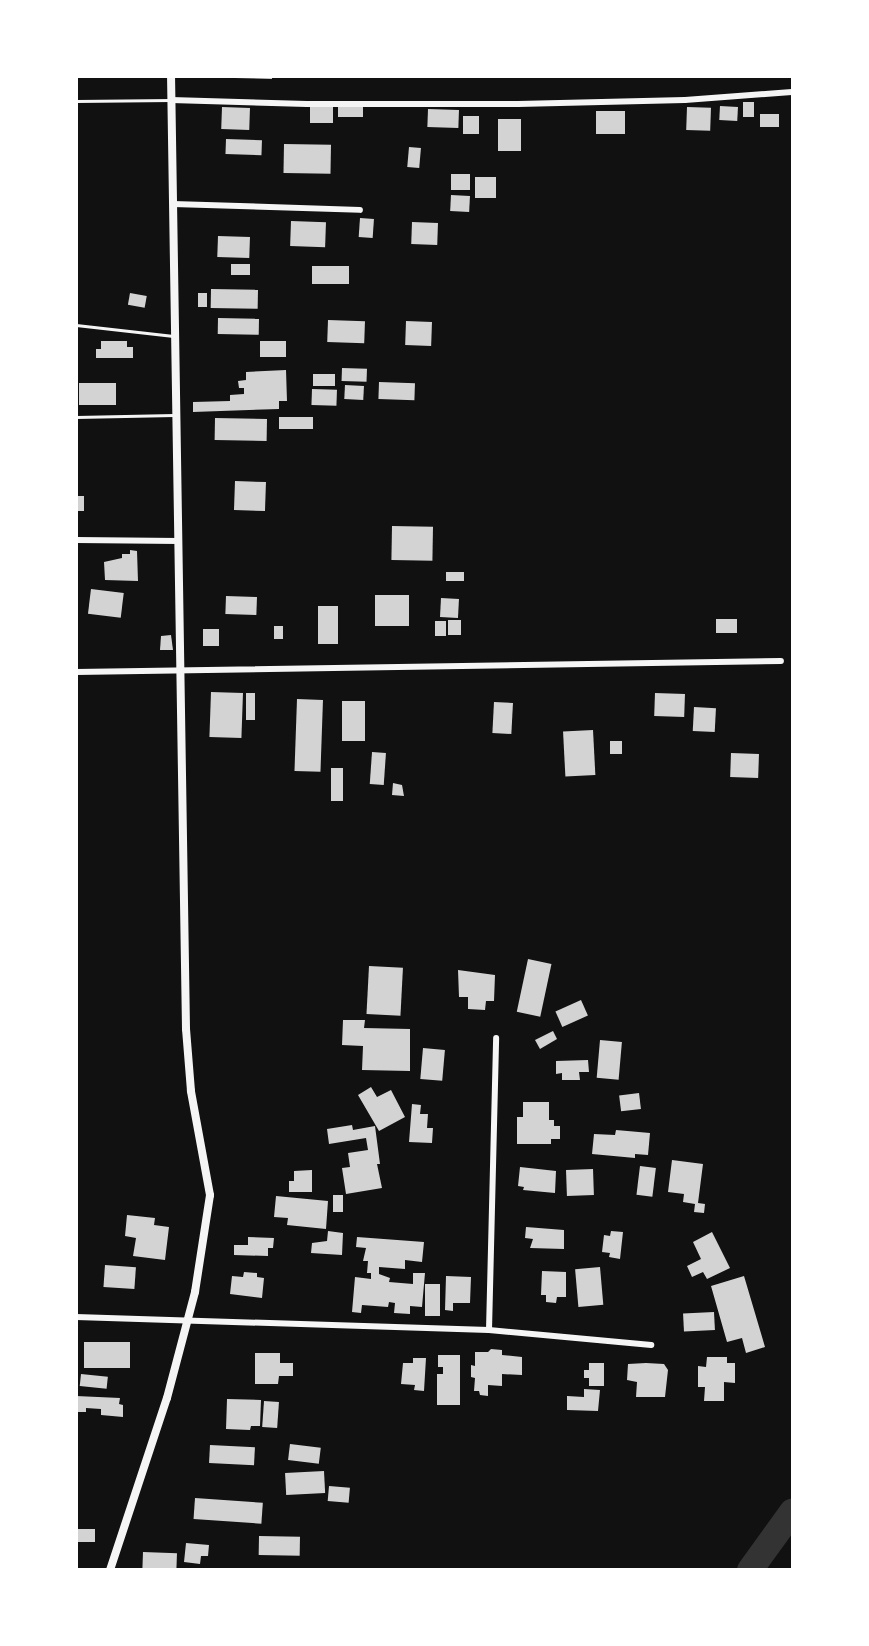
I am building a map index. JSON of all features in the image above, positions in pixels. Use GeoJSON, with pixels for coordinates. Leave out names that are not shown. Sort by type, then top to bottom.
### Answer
{"type":"FeatureCollection","features":[{"type":"Feature","properties":{"kind":"street"},"geometry":{"type":"LineString","coordinates":[[110,1569],[167,1398],[187,1320],[210,1195],[192,1092],[186,1029],[171,76]]}},
{"type":"Feature","properties":{"kind":"street"},"geometry":{"type":"LineString","coordinates":[[171,100],[307,104],[518,104],[685,100],[792,92]]}},
{"type":"Feature","properties":{"kind":"street"},"geometry":{"type":"LineString","coordinates":[[174,204],[360,210]]}},
{"type":"Feature","properties":{"kind":"street"},"geometry":{"type":"LineString","coordinates":[[76,540],[179,541]]}},
{"type":"Feature","properties":{"kind":"street"},"geometry":{"type":"LineString","coordinates":[[76,672],[781,661]]}},
{"type":"Feature","properties":{"kind":"street"},"geometry":{"type":"LineString","coordinates":[[489,1330],[496,1038]]}},
{"type":"Feature","properties":{"kind":"street"},"geometry":{"type":"LineString","coordinates":[[76,1317],[489,1330],[651,1345]]}},
{"type":"Feature","properties":{"kind":"lane"},"geometry":{"type":"LineString","coordinates":[[76,101],[171,100]]}},
{"type":"Feature","properties":{"kind":"lane"},"geometry":{"type":"LineString","coordinates":[[76,326],[176,336]]}},
{"type":"Feature","properties":{"kind":"lane"},"geometry":{"type":"LineString","coordinates":[[76,417],[177,415]]}},
{"type":"Feature","properties":{"kind":"building"},"geometry":{"type":"Polygon","coordinates":[[[235,76],[272,76],[272,79],[235,78],[235,76]]]}},
{"type":"Feature","properties":{"kind":"building"},"geometry":{"type":"Polygon","coordinates":[[[743,102],[754,102],[754,117],[743,117],[743,102]]]}},
{"type":"Feature","properties":{"kind":"building"},"geometry":{"type":"Polygon","coordinates":[[[338,106],[363,106],[363,117],[338,117],[338,106]]]}},
{"type":"Feature","properties":{"kind":"building"},"geometry":{"type":"Polygon","coordinates":[[[720,106],[738,107],[737,121],[719,120],[720,106]]]}},
{"type":"Feature","properties":{"kind":"building"},"geometry":{"type":"Polygon","coordinates":[[[222,107],[250,108],[249,130],[221,129],[222,107]]]}},
{"type":"Feature","properties":{"kind":"building"},"geometry":{"type":"Polygon","coordinates":[[[310,107],[333,107],[333,123],[310,123],[310,107]]]}},
{"type":"Feature","properties":{"kind":"building"},"geometry":{"type":"Polygon","coordinates":[[[687,107],[711,108],[710,131],[686,130],[687,107]]]}},
{"type":"Feature","properties":{"kind":"building"},"geometry":{"type":"Polygon","coordinates":[[[428,109],[459,110],[458,128],[427,127],[428,109]]]}},
{"type":"Feature","properties":{"kind":"building"},"geometry":{"type":"Polygon","coordinates":[[[596,111],[625,111],[625,134],[596,134],[596,111]]]}},
{"type":"Feature","properties":{"kind":"building"},"geometry":{"type":"Polygon","coordinates":[[[760,114],[779,114],[779,127],[760,127],[760,114]]]}},
{"type":"Feature","properties":{"kind":"building"},"geometry":{"type":"Polygon","coordinates":[[[463,116],[479,116],[479,134],[463,134],[463,116]]]}},
{"type":"Feature","properties":{"kind":"building"},"geometry":{"type":"Polygon","coordinates":[[[498,119],[521,119],[521,151],[498,151],[498,119]]]}},
{"type":"Feature","properties":{"kind":"building"},"geometry":{"type":"Polygon","coordinates":[[[226,139],[262,140],[261,155],[225,154],[226,139]]]}},
{"type":"Feature","properties":{"kind":"building"},"geometry":{"type":"Polygon","coordinates":[[[284,144],[331,145],[330,174],[283,173],[284,144]]]}},
{"type":"Feature","properties":{"kind":"building"},"geometry":{"type":"Polygon","coordinates":[[[409,147],[421,148],[419,168],[407,167],[409,147]]]}},
{"type":"Feature","properties":{"kind":"building"},"geometry":{"type":"Polygon","coordinates":[[[451,174],[470,174],[470,190],[451,190],[451,174]]]}},
{"type":"Feature","properties":{"kind":"building"},"geometry":{"type":"Polygon","coordinates":[[[475,177],[496,177],[496,198],[475,198],[475,177]]]}},
{"type":"Feature","properties":{"kind":"building"},"geometry":{"type":"Polygon","coordinates":[[[451,195],[470,196],[469,212],[450,211],[451,195]]]}},
{"type":"Feature","properties":{"kind":"building"},"geometry":{"type":"Polygon","coordinates":[[[360,218],[374,219],[373,238],[359,237],[360,218]]]}},
{"type":"Feature","properties":{"kind":"building"},"geometry":{"type":"Polygon","coordinates":[[[291,221],[326,222],[325,247],[290,246],[291,221]]]}},
{"type":"Feature","properties":{"kind":"building"},"geometry":{"type":"Polygon","coordinates":[[[412,222],[438,223],[437,245],[411,244],[412,222]]]}},
{"type":"Feature","properties":{"kind":"building"},"geometry":{"type":"Polygon","coordinates":[[[218,236],[250,237],[249,258],[217,257],[218,236]]]}},
{"type":"Feature","properties":{"kind":"building"},"geometry":{"type":"Polygon","coordinates":[[[231,264],[250,264],[250,275],[231,275],[231,264]]]}},
{"type":"Feature","properties":{"kind":"building"},"geometry":{"type":"Polygon","coordinates":[[[312,266],[349,266],[349,284],[312,284],[312,266]]]}},
{"type":"Feature","properties":{"kind":"building"},"geometry":{"type":"Polygon","coordinates":[[[211,289],[258,290],[258,309],[211,308],[211,289]]]}},
{"type":"Feature","properties":{"kind":"building"},"geometry":{"type":"Polygon","coordinates":[[[130,293],[147,296],[145,308],[128,305],[130,293]]]}},
{"type":"Feature","properties":{"kind":"building"},"geometry":{"type":"Polygon","coordinates":[[[198,293],[207,293],[207,307],[198,307],[198,293]]]}},
{"type":"Feature","properties":{"kind":"building"},"geometry":{"type":"Polygon","coordinates":[[[218,318],[259,319],[259,335],[218,334],[218,318]]]}},
{"type":"Feature","properties":{"kind":"building"},"geometry":{"type":"Polygon","coordinates":[[[328,320],[365,321],[364,343],[327,342],[328,320]]]}},
{"type":"Feature","properties":{"kind":"building"},"geometry":{"type":"Polygon","coordinates":[[[406,321],[432,322],[431,346],[405,345],[406,321]]]}},
{"type":"Feature","properties":{"kind":"building"},"geometry":{"type":"Polygon","coordinates":[[[101,341],[127,341],[127,347],[133,347],[133,358],[96,358],[96,349],[101,349],[101,341]]]}},
{"type":"Feature","properties":{"kind":"building"},"geometry":{"type":"Polygon","coordinates":[[[260,341],[286,341],[286,357],[260,357],[260,341]]]}},
{"type":"Feature","properties":{"kind":"building"},"geometry":{"type":"Polygon","coordinates":[[[342,368],[367,369],[367,382],[342,381],[342,368]]]}},
{"type":"Feature","properties":{"kind":"building"},"geometry":{"type":"Polygon","coordinates":[[[286,370],[287,401],[279,401],[279,409],[193,412],[193,402],[230,401],[230,395],[244,394],[244,388],[239,388],[238,381],[246,380],[246,372],[286,370]]]}},
{"type":"Feature","properties":{"kind":"building"},"geometry":{"type":"Polygon","coordinates":[[[313,374],[335,374],[335,386],[313,386],[313,374]]]}},
{"type":"Feature","properties":{"kind":"building"},"geometry":{"type":"Polygon","coordinates":[[[379,382],[415,383],[414,400],[378,399],[379,382]]]}},
{"type":"Feature","properties":{"kind":"building"},"geometry":{"type":"Polygon","coordinates":[[[79,383],[116,383],[116,405],[79,405],[79,383]]]}},
{"type":"Feature","properties":{"kind":"building"},"geometry":{"type":"Polygon","coordinates":[[[345,385],[364,386],[363,400],[344,399],[345,385]]]}},
{"type":"Feature","properties":{"kind":"building"},"geometry":{"type":"Polygon","coordinates":[[[312,389],[337,390],[336,406],[311,405],[312,389]]]}},
{"type":"Feature","properties":{"kind":"building"},"geometry":{"type":"Polygon","coordinates":[[[279,417],[313,417],[313,429],[279,429],[279,417]]]}},
{"type":"Feature","properties":{"kind":"building"},"geometry":{"type":"Polygon","coordinates":[[[215,418],[267,419],[267,441],[215,440],[215,418]]]}},
{"type":"Feature","properties":{"kind":"building"},"geometry":{"type":"Polygon","coordinates":[[[235,481],[266,482],[265,511],[234,510],[235,481]]]}},
{"type":"Feature","properties":{"kind":"building"},"geometry":{"type":"Polygon","coordinates":[[[76,496],[84,496],[84,511],[76,511],[76,496]]]}},
{"type":"Feature","properties":{"kind":"building"},"geometry":{"type":"Polygon","coordinates":[[[392,526],[433,527],[432,561],[391,560],[392,526]]]}},
{"type":"Feature","properties":{"kind":"building"},"geometry":{"type":"Polygon","coordinates":[[[130,550],[137,551],[138,581],[105,580],[104,562],[122,558],[122,554],[130,554],[130,550]]]}},
{"type":"Feature","properties":{"kind":"building"},"geometry":{"type":"Polygon","coordinates":[[[446,572],[464,572],[464,581],[446,581],[446,572]]]}},
{"type":"Feature","properties":{"kind":"building"},"geometry":{"type":"Polygon","coordinates":[[[91,589],[124,593],[121,618],[88,614],[91,589]]]}},
{"type":"Feature","properties":{"kind":"building"},"geometry":{"type":"Polygon","coordinates":[[[375,595],[409,595],[409,626],[375,626],[375,595]]]}},
{"type":"Feature","properties":{"kind":"building"},"geometry":{"type":"Polygon","coordinates":[[[226,596],[257,597],[256,615],[225,614],[226,596]]]}},
{"type":"Feature","properties":{"kind":"building"},"geometry":{"type":"Polygon","coordinates":[[[441,598],[459,599],[458,618],[440,617],[441,598]]]}},
{"type":"Feature","properties":{"kind":"building"},"geometry":{"type":"Polygon","coordinates":[[[318,606],[338,606],[338,644],[318,644],[318,606]]]}},
{"type":"Feature","properties":{"kind":"building"},"geometry":{"type":"Polygon","coordinates":[[[716,619],[737,619],[737,633],[716,633],[716,619]]]}},
{"type":"Feature","properties":{"kind":"building"},"geometry":{"type":"Polygon","coordinates":[[[448,620],[461,620],[461,635],[448,635],[448,620]]]}},
{"type":"Feature","properties":{"kind":"building"},"geometry":{"type":"Polygon","coordinates":[[[435,621],[446,621],[446,636],[435,636],[435,621]]]}},
{"type":"Feature","properties":{"kind":"building"},"geometry":{"type":"Polygon","coordinates":[[[274,626],[283,626],[283,639],[274,639],[274,626]]]}},
{"type":"Feature","properties":{"kind":"building"},"geometry":{"type":"Polygon","coordinates":[[[203,629],[219,629],[219,646],[203,646],[203,629]]]}},
{"type":"Feature","properties":{"kind":"building"},"geometry":{"type":"Polygon","coordinates":[[[171,635],[173,650],[160,650],[161,636],[171,635]]]}},
{"type":"Feature","properties":{"kind":"building"},"geometry":{"type":"Polygon","coordinates":[[[211,692],[243,693],[241,738],[209,737],[211,692]]]}},
{"type":"Feature","properties":{"kind":"building"},"geometry":{"type":"Polygon","coordinates":[[[246,693],[255,693],[255,720],[246,720],[246,693]]]}},
{"type":"Feature","properties":{"kind":"building"},"geometry":{"type":"Polygon","coordinates":[[[655,693],[685,694],[684,717],[654,716],[655,693]]]}},
{"type":"Feature","properties":{"kind":"building"},"geometry":{"type":"Polygon","coordinates":[[[297,699],[323,700],[320,772],[294,771],[297,699]]]}},
{"type":"Feature","properties":{"kind":"building"},"geometry":{"type":"Polygon","coordinates":[[[342,701],[365,701],[365,741],[342,741],[342,701]]]}},
{"type":"Feature","properties":{"kind":"building"},"geometry":{"type":"Polygon","coordinates":[[[494,702],[513,703],[511,734],[492,733],[494,702]]]}},
{"type":"Feature","properties":{"kind":"building"},"geometry":{"type":"Polygon","coordinates":[[[694,707],[716,708],[715,732],[693,731],[694,707]]]}},
{"type":"Feature","properties":{"kind":"building"},"geometry":{"type":"Polygon","coordinates":[[[593,730],[595,775],[565,777],[563,732],[593,730]]]}},
{"type":"Feature","properties":{"kind":"building"},"geometry":{"type":"Polygon","coordinates":[[[610,741],[622,741],[622,754],[610,754],[610,741]]]}},
{"type":"Feature","properties":{"kind":"building"},"geometry":{"type":"Polygon","coordinates":[[[372,752],[386,753],[384,785],[370,784],[372,752]]]}},
{"type":"Feature","properties":{"kind":"building"},"geometry":{"type":"Polygon","coordinates":[[[731,753],[759,754],[758,778],[730,777],[731,753]]]}},
{"type":"Feature","properties":{"kind":"building"},"geometry":{"type":"Polygon","coordinates":[[[331,768],[343,768],[343,801],[331,801],[331,768]]]}},
{"type":"Feature","properties":{"kind":"building"},"geometry":{"type":"Polygon","coordinates":[[[393,783],[402,785],[404,796],[392,795],[393,783]]]}},
{"type":"Feature","properties":{"kind":"building"},"geometry":{"type":"Polygon","coordinates":[[[528,959],[551,964],[540,1017],[517,1012],[528,959]]]}},
{"type":"Feature","properties":{"kind":"building"},"geometry":{"type":"Polygon","coordinates":[[[369,966],[403,968],[400,1016],[366,1014],[369,966]]]}},
{"type":"Feature","properties":{"kind":"building"},"geometry":{"type":"Polygon","coordinates":[[[458,970],[495,975],[494,1001],[486,1001],[485,1010],[468,1009],[468,997],[459,997],[458,970]]]}},
{"type":"Feature","properties":{"kind":"building"},"geometry":{"type":"Polygon","coordinates":[[[581,1000],[588,1016],[562,1027],[555,1011],[581,1000]]]}},
{"type":"Feature","properties":{"kind":"building"},"geometry":{"type":"Polygon","coordinates":[[[343,1020],[365,1020],[364,1028],[410,1029],[410,1071],[362,1070],[363,1046],[342,1045],[343,1020]]]}},
{"type":"Feature","properties":{"kind":"building"},"geometry":{"type":"Polygon","coordinates":[[[553,1031],[557,1039],[540,1049],[535,1040],[553,1031]]]}},
{"type":"Feature","properties":{"kind":"building"},"geometry":{"type":"Polygon","coordinates":[[[600,1040],[622,1042],[619,1080],[597,1078],[600,1040]]]}},
{"type":"Feature","properties":{"kind":"building"},"geometry":{"type":"Polygon","coordinates":[[[423,1048],[445,1050],[442,1081],[420,1079],[423,1048]]]}},
{"type":"Feature","properties":{"kind":"building"},"geometry":{"type":"Polygon","coordinates":[[[588,1060],[589,1072],[579,1072],[580,1080],[562,1080],[562,1073],[556,1074],[556,1061],[588,1060]]]}},
{"type":"Feature","properties":{"kind":"building"},"geometry":{"type":"Polygon","coordinates":[[[371,1087],[377,1097],[391,1090],[405,1117],[379,1131],[358,1095],[371,1087]]]}},
{"type":"Feature","properties":{"kind":"building"},"geometry":{"type":"Polygon","coordinates":[[[639,1093],[641,1109],[621,1111],[619,1095],[639,1093]]]}},
{"type":"Feature","properties":{"kind":"building"},"geometry":{"type":"Polygon","coordinates":[[[523,1102],[549,1102],[549,1120],[554,1120],[554,1126],[560,1126],[560,1139],[551,1139],[551,1144],[517,1144],[517,1117],[523,1117],[523,1102]]]}},
{"type":"Feature","properties":{"kind":"building"},"geometry":{"type":"Polygon","coordinates":[[[412,1104],[421,1105],[420,1114],[428,1114],[427,1128],[433,1128],[432,1143],[409,1142],[412,1104]]]}},
{"type":"Feature","properties":{"kind":"building"},"geometry":{"type":"Polygon","coordinates":[[[352,1125],[353,1130],[375,1126],[380,1164],[377,1164],[382,1188],[346,1194],[342,1168],[350,1167],[348,1153],[368,1150],[366,1138],[329,1144],[327,1129],[352,1125]]]}},
{"type":"Feature","properties":{"kind":"building"},"geometry":{"type":"Polygon","coordinates":[[[616,1130],[650,1133],[648,1155],[635,1154],[635,1158],[592,1154],[594,1134],[615,1135],[616,1130]]]}},
{"type":"Feature","properties":{"kind":"building"},"geometry":{"type":"Polygon","coordinates":[[[672,1160],[703,1164],[698,1203],[705,1204],[704,1213],[694,1212],[695,1204],[683,1202],[684,1194],[668,1192],[672,1160]]]}},
{"type":"Feature","properties":{"kind":"building"},"geometry":{"type":"Polygon","coordinates":[[[640,1166],[656,1168],[652,1197],[636,1195],[640,1166]]]}},
{"type":"Feature","properties":{"kind":"building"},"geometry":{"type":"Polygon","coordinates":[[[520,1167],[556,1171],[555,1193],[523,1190],[524,1187],[518,1186],[520,1167]]]}},
{"type":"Feature","properties":{"kind":"building"},"geometry":{"type":"Polygon","coordinates":[[[593,1169],[594,1195],[567,1196],[566,1170],[593,1169]]]}},
{"type":"Feature","properties":{"kind":"building"},"geometry":{"type":"Polygon","coordinates":[[[312,1170],[312,1192],[289,1192],[289,1181],[294,1181],[294,1171],[312,1170]]]}},
{"type":"Feature","properties":{"kind":"building"},"geometry":{"type":"Polygon","coordinates":[[[333,1195],[343,1195],[343,1212],[333,1212],[333,1195]]]}},
{"type":"Feature","properties":{"kind":"building"},"geometry":{"type":"Polygon","coordinates":[[[276,1196],[328,1201],[326,1229],[287,1225],[288,1218],[274,1217],[276,1196]]]}},
{"type":"Feature","properties":{"kind":"building"},"geometry":{"type":"Polygon","coordinates":[[[127,1215],[155,1218],[154,1225],[169,1227],[165,1260],[133,1256],[136,1238],[125,1236],[127,1215]]]}},
{"type":"Feature","properties":{"kind":"building"},"geometry":{"type":"Polygon","coordinates":[[[526,1227],[564,1230],[564,1249],[530,1248],[533,1239],[525,1238],[526,1227]]]}},
{"type":"Feature","properties":{"kind":"building"},"geometry":{"type":"Polygon","coordinates":[[[328,1231],[343,1233],[342,1255],[311,1253],[312,1243],[327,1241],[328,1231]]]}},
{"type":"Feature","properties":{"kind":"building"},"geometry":{"type":"Polygon","coordinates":[[[611,1231],[623,1232],[620,1259],[609,1257],[610,1253],[602,1252],[604,1235],[610,1236],[611,1231]]]}},
{"type":"Feature","properties":{"kind":"building"},"geometry":{"type":"Polygon","coordinates":[[[712,1232],[730,1268],[707,1279],[703,1272],[692,1277],[687,1266],[701,1259],[693,1242],[712,1232]]]}},
{"type":"Feature","properties":{"kind":"building"},"geometry":{"type":"Polygon","coordinates":[[[248,1237],[274,1238],[273,1248],[268,1248],[268,1256],[234,1255],[234,1245],[248,1245],[248,1237]]]}},
{"type":"Feature","properties":{"kind":"building"},"geometry":{"type":"Polygon","coordinates":[[[357,1237],[424,1242],[422,1262],[405,1260],[405,1269],[379,1267],[379,1274],[390,1278],[389,1282],[413,1284],[413,1273],[425,1273],[422,1307],[410,1306],[410,1314],[394,1313],[395,1303],[389,1302],[388,1307],[362,1305],[361,1313],[352,1312],[355,1277],[371,1279],[371,1273],[367,1273],[368,1261],[363,1261],[366,1248],[356,1247],[357,1237]]]}},
{"type":"Feature","properties":{"kind":"building"},"geometry":{"type":"Polygon","coordinates":[[[105,1265],[136,1267],[134,1289],[103,1287],[105,1265]]]}},
{"type":"Feature","properties":{"kind":"building"},"geometry":{"type":"Polygon","coordinates":[[[600,1267],[603,1305],[578,1307],[575,1269],[600,1267]]]}},
{"type":"Feature","properties":{"kind":"building"},"geometry":{"type":"Polygon","coordinates":[[[542,1271],[566,1272],[566,1297],[557,1297],[556,1303],[546,1302],[546,1295],[541,1295],[542,1271]]]}},
{"type":"Feature","properties":{"kind":"building"},"geometry":{"type":"Polygon","coordinates":[[[244,1272],[257,1273],[257,1277],[264,1278],[262,1298],[230,1294],[232,1276],[243,1277],[244,1272]]]}},
{"type":"Feature","properties":{"kind":"building"},"geometry":{"type":"Polygon","coordinates":[[[446,1276],[471,1277],[470,1303],[453,1303],[453,1311],[445,1310],[446,1276]]]}},
{"type":"Feature","properties":{"kind":"building"},"geometry":{"type":"Polygon","coordinates":[[[744,1276],[765,1347],[746,1353],[742,1338],[727,1342],[711,1286],[744,1276]]]}},
{"type":"Feature","properties":{"kind":"building"},"geometry":{"type":"Polygon","coordinates":[[[425,1284],[440,1284],[440,1316],[425,1316],[425,1284]]]}},
{"type":"Feature","properties":{"kind":"building"},"geometry":{"type":"Polygon","coordinates":[[[714,1312],[715,1330],[684,1332],[683,1314],[714,1312]]]}},
{"type":"Feature","properties":{"kind":"building"},"geometry":{"type":"Polygon","coordinates":[[[84,1342],[130,1342],[130,1368],[84,1368],[84,1342]]]}},
{"type":"Feature","properties":{"kind":"building"},"geometry":{"type":"Polygon","coordinates":[[[491,1349],[502,1350],[502,1355],[522,1357],[522,1375],[502,1374],[502,1386],[488,1385],[488,1396],[480,1395],[479,1391],[474,1391],[475,1378],[471,1377],[471,1365],[475,1366],[475,1352],[488,1352],[491,1349]]]}},
{"type":"Feature","properties":{"kind":"building"},"geometry":{"type":"Polygon","coordinates":[[[255,1353],[280,1353],[280,1363],[293,1363],[293,1376],[279,1376],[278,1384],[255,1384],[255,1353]]]}},
{"type":"Feature","properties":{"kind":"building"},"geometry":{"type":"Polygon","coordinates":[[[438,1355],[460,1355],[460,1405],[437,1405],[437,1374],[443,1374],[443,1367],[438,1367],[438,1355]]]}},
{"type":"Feature","properties":{"kind":"building"},"geometry":{"type":"Polygon","coordinates":[[[707,1357],[727,1357],[727,1363],[735,1363],[735,1383],[724,1382],[724,1401],[704,1401],[705,1387],[698,1387],[698,1366],[706,1367],[707,1357]]]}},
{"type":"Feature","properties":{"kind":"building"},"geometry":{"type":"Polygon","coordinates":[[[413,1358],[426,1358],[424,1391],[414,1390],[415,1385],[401,1384],[403,1363],[413,1363],[413,1358]]]}},
{"type":"Feature","properties":{"kind":"building"},"geometry":{"type":"Polygon","coordinates":[[[589,1363],[604,1363],[604,1386],[589,1386],[589,1378],[584,1378],[584,1370],[589,1370],[589,1363]]]}},
{"type":"Feature","properties":{"kind":"building"},"geometry":{"type":"Polygon","coordinates":[[[628,1364],[664,1364],[668,1370],[665,1397],[636,1397],[637,1382],[627,1380],[628,1364]]]}},
{"type":"Feature","properties":{"kind":"building"},"geometry":{"type":"Polygon","coordinates":[[[81,1374],[108,1377],[107,1389],[80,1386],[81,1374]]]}},
{"type":"Feature","properties":{"kind":"building"},"geometry":{"type":"Polygon","coordinates":[[[584,1389],[600,1390],[598,1411],[567,1410],[567,1396],[584,1397],[584,1389]]]}},
{"type":"Feature","properties":{"kind":"building"},"geometry":{"type":"Polygon","coordinates":[[[76,1396],[120,1398],[119,1404],[123,1405],[123,1417],[101,1415],[101,1409],[86,1408],[86,1412],[76,1412],[76,1396]]]}},
{"type":"Feature","properties":{"kind":"building"},"geometry":{"type":"Polygon","coordinates":[[[227,1399],[261,1400],[260,1426],[251,1426],[250,1430],[226,1429],[227,1399]]]}},
{"type":"Feature","properties":{"kind":"building"},"geometry":{"type":"Polygon","coordinates":[[[264,1401],[279,1402],[277,1428],[262,1427],[264,1401]]]}},
{"type":"Feature","properties":{"kind":"building"},"geometry":{"type":"Polygon","coordinates":[[[290,1444],[321,1448],[319,1464],[288,1460],[290,1444]]]}},
{"type":"Feature","properties":{"kind":"building"},"geometry":{"type":"Polygon","coordinates":[[[210,1445],[255,1447],[254,1465],[209,1463],[210,1445]]]}},
{"type":"Feature","properties":{"kind":"building"},"geometry":{"type":"Polygon","coordinates":[[[324,1471],[325,1493],[286,1495],[285,1473],[324,1471]]]}},
{"type":"Feature","properties":{"kind":"building"},"geometry":{"type":"Polygon","coordinates":[[[329,1486],[350,1488],[349,1503],[328,1501],[329,1486]]]}},
{"type":"Feature","properties":{"kind":"building"},"geometry":{"type":"Polygon","coordinates":[[[195,1498],[263,1503],[261,1524],[194,1519],[195,1498]]]}},
{"type":"Feature","properties":{"kind":"building"},"geometry":{"type":"Polygon","coordinates":[[[76,1529],[95,1529],[95,1542],[76,1542],[76,1529]]]}},
{"type":"Feature","properties":{"kind":"building"},"geometry":{"type":"Polygon","coordinates":[[[259,1536],[300,1537],[300,1556],[259,1555],[259,1536]]]}},
{"type":"Feature","properties":{"kind":"building"},"geometry":{"type":"Polygon","coordinates":[[[186,1543],[209,1545],[208,1556],[201,1556],[200,1564],[184,1562],[186,1543]]]}},
{"type":"Feature","properties":{"kind":"building"},"geometry":{"type":"Polygon","coordinates":[[[143,1552],[177,1553],[176,1570],[142,1570],[143,1552]]]}},
{"type":"Feature","properties":{"kind":"waterway"},"geometry":{"type":"LineString","coordinates":[[750,1570],[792,1512]]}}]}
